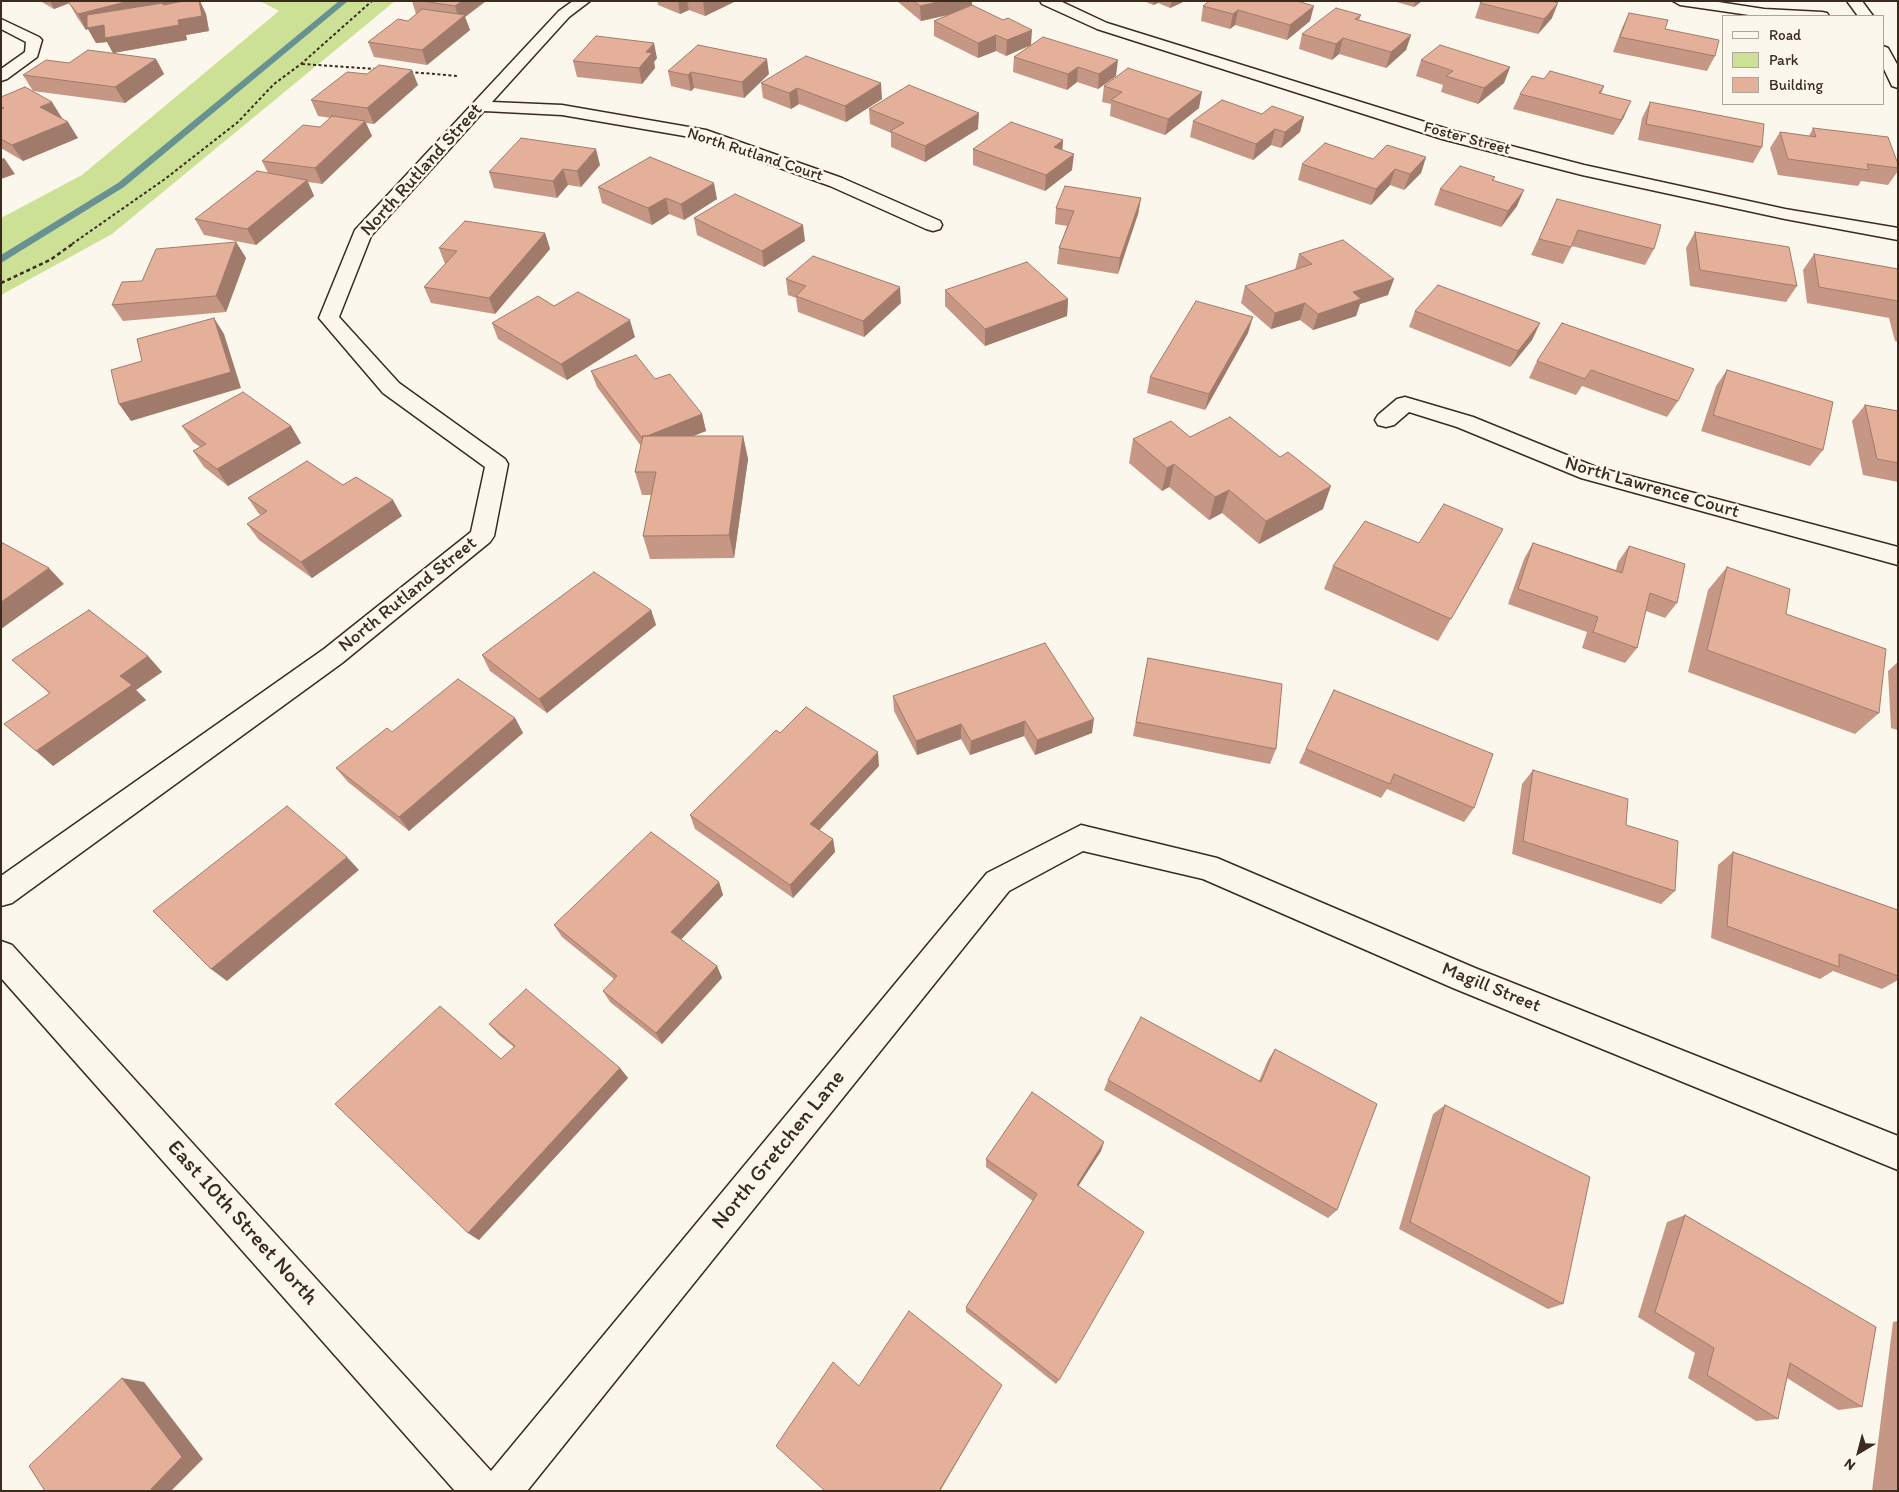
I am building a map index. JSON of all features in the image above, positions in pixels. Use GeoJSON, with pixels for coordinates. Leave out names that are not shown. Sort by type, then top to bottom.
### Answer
{"type":"FeatureCollection","features":[{"type":"Feature","properties":{"kind":"street","name":"North Rutland Street"},"geometry":{"type":"LineString","coordinates":[[1,893],[333,656],[482,536],[497,464],[391,388],[329,318],[362,234],[564,14],[583,1]]}},
{"type":"Feature","properties":{"kind":"street","name":"Foster Street"},"geometry":{"type":"LineString","coordinates":[[1047,1],[1102,26],[1448,135],[1582,170],[1785,214],[1898,234]]}},
{"type":"Feature","properties":{"kind":"street"},"geometry":{"type":"LineString","coordinates":[[1680,1],[1764,13],[1803,15]]}},
{"type":"Feature","properties":{"kind":"street"},"geometry":{"type":"LineString","coordinates":[[1854,1],[1865,15]]}},
{"type":"Feature","properties":{"kind":"street"},"geometry":{"type":"LineString","coordinates":[[1,23],[34,40],[32,54],[1,76]]}},
{"type":"Feature","properties":{"kind":"street"},"geometry":{"type":"LineString","coordinates":[[1884,53],[1898,83]]}},
{"type":"Feature","properties":{"kind":"street","name":"North Rutland Court"},"geometry":{"type":"LineString","coordinates":[[479,106],[562,110],[700,134],[836,182],[933,225]]}},
{"type":"Feature","properties":{"kind":"street","name":"North Lawrence Court"},"geometry":{"type":"LineString","coordinates":[[1386,420],[1405,404],[1465,422],[1588,473],[1898,556]]}},
{"type":"Feature","properties":{"kind":"street","name":"Magill Street"},"geometry":{"type":"LineString","coordinates":[[1081,838],[1207,867],[1464,978],[1898,1153]]}},
{"type":"Feature","properties":{"kind":"street","name":"North Gretchen Lane"},"geometry":{"type":"LineString","coordinates":[[501,1491],[998,882],[1081,838]]}},
{"type":"Feature","properties":{"kind":"street","name":"East 10th Street North"},"geometry":{"type":"LineString","coordinates":[[1,955],[482,1491]]}},
{"type":"Feature","properties":{"kind":"path"},"geometry":{"type":"LineString","coordinates":[[1,283],[50,260],[164,179],[238,122],[274,84],[301,64],[372,1]]}},
{"type":"Feature","properties":{"kind":"path"},"geometry":{"type":"LineString","coordinates":[[301,64],[380,70]]}},
{"type":"Feature","properties":{"kind":"path"},"geometry":{"type":"LineString","coordinates":[[409,72],[504,80]]}},
{"type":"Feature","properties":{"kind":"green space"},"geometry":{"type":"Polygon","coordinates":[[[260,1],[395,1],[112,234],[1,295],[1,218],[82,175],[279,11],[260,1]]]}},
{"type":"Feature","properties":{"kind":"building"},"geometry":{"type":"Polygon","coordinates":[[[129,1],[78,14],[68,2],[129,1]]]}},
{"type":"Feature","properties":{"kind":"building"},"geometry":{"type":"Polygon","coordinates":[[[184,1],[199,1],[202,16],[178,20],[179,25],[105,38],[104,25],[87,28],[87,15],[184,1]]]}},
{"type":"Feature","properties":{"kind":"building"},"geometry":{"type":"Polygon","coordinates":[[[422,1],[462,1],[455,6],[422,1]]]}},
{"type":"Feature","properties":{"kind":"building"},"geometry":{"type":"Polygon","coordinates":[[[914,1],[942,1],[920,6],[914,1]]]}},
{"type":"Feature","properties":{"kind":"building"},"geometry":{"type":"Polygon","coordinates":[[[1209,1],[1297,1],[1314,6],[1290,25],[1238,10],[1233,14],[1203,6],[1209,1]]]}},
{"type":"Feature","properties":{"kind":"building"},"geometry":{"type":"Polygon","coordinates":[[[1482,1],[1552,1],[1558,3],[1544,19],[1480,3],[1482,1]]]}},
{"type":"Feature","properties":{"kind":"building"},"geometry":{"type":"Polygon","coordinates":[[[972,5],[1003,20],[1008,18],[1032,30],[1007,40],[996,35],[978,43],[934,21],[972,5]]]}},
{"type":"Feature","properties":{"kind":"building"},"geometry":{"type":"Polygon","coordinates":[[[1336,8],[1361,15],[1355,19],[1411,35],[1391,52],[1343,38],[1336,44],[1302,34],[1336,8]]]}},
{"type":"Feature","properties":{"kind":"building"},"geometry":{"type":"Polygon","coordinates":[[[422,9],[465,15],[422,50],[368,42],[398,19],[408,21],[422,9]]]}},
{"type":"Feature","properties":{"kind":"building"},"geometry":{"type":"Polygon","coordinates":[[[1629,13],[1668,20],[1665,29],[1719,40],[1715,56],[1620,37],[1629,13]]]}},
{"type":"Feature","properties":{"kind":"building"},"geometry":{"type":"Polygon","coordinates":[[[596,36],[654,43],[646,52],[652,53],[639,68],[573,61],[596,36]]]}},
{"type":"Feature","properties":{"kind":"building"},"geometry":{"type":"Polygon","coordinates":[[[1043,37],[1118,60],[1099,74],[1078,67],[1068,74],[1014,57],[1043,37]]]}},
{"type":"Feature","properties":{"kind":"building"},"geometry":{"type":"Polygon","coordinates":[[[698,45],[767,59],[742,82],[691,72],[688,75],[668,71],[698,45]]]}},
{"type":"Feature","properties":{"kind":"building"},"geometry":{"type":"Polygon","coordinates":[[[1440,45],[1510,67],[1484,88],[1446,76],[1453,71],[1421,60],[1440,45]]]}},
{"type":"Feature","properties":{"kind":"building"},"geometry":{"type":"Polygon","coordinates":[[[88,50],[156,59],[115,87],[23,75],[46,60],[69,63],[88,50]]]}},
{"type":"Feature","properties":{"kind":"building"},"geometry":{"type":"Polygon","coordinates":[[[806,56],[881,83],[845,106],[797,88],[789,93],[761,83],[806,56]]]}},
{"type":"Feature","properties":{"kind":"building"},"geometry":{"type":"Polygon","coordinates":[[[379,65],[412,70],[367,108],[311,100],[347,72],[367,74],[379,65]]]}},
{"type":"Feature","properties":{"kind":"building"},"geometry":{"type":"Polygon","coordinates":[[[1128,68],[1202,92],[1168,119],[1111,100],[1122,92],[1104,86],[1128,68]]]}},
{"type":"Feature","properties":{"kind":"building"},"geometry":{"type":"Polygon","coordinates":[[[1550,71],[1604,86],[1599,93],[1631,101],[1621,120],[1520,94],[1532,76],[1544,79],[1550,71]]]}},
{"type":"Feature","properties":{"kind":"building"},"geometry":{"type":"Polygon","coordinates":[[[909,85],[979,113],[925,146],[890,131],[904,123],[869,109],[909,85]]]}},
{"type":"Feature","properties":{"kind":"building"},"geometry":{"type":"Polygon","coordinates":[[[25,87],[52,102],[40,107],[68,122],[12,145],[1,139],[1,109],[4,108],[1,106],[1,97],[25,87]]]}},
{"type":"Feature","properties":{"kind":"building"},"geometry":{"type":"Polygon","coordinates":[[[1222,100],[1262,114],[1272,106],[1304,117],[1285,132],[1275,129],[1256,144],[1193,121],[1222,100]]]}},
{"type":"Feature","properties":{"kind":"building"},"geometry":{"type":"Polygon","coordinates":[[[1650,102],[1764,124],[1762,147],[1646,124],[1650,102]]]}},
{"type":"Feature","properties":{"kind":"building"},"geometry":{"type":"Polygon","coordinates":[[[332,116],[365,121],[315,168],[262,161],[303,125],[320,127],[332,116]]]}},
{"type":"Feature","properties":{"kind":"building"},"geometry":{"type":"Polygon","coordinates":[[[1011,122],[1063,140],[1054,147],[1074,154],[1046,175],[973,149],[1011,122]]]}},
{"type":"Feature","properties":{"kind":"building"},"geometry":{"type":"Polygon","coordinates":[[[1813,128],[1888,137],[1898,168],[1867,164],[1869,170],[1788,159],[1780,132],[1816,137],[1813,128]]]}},
{"type":"Feature","properties":{"kind":"building"},"geometry":{"type":"Polygon","coordinates":[[[521,138],[596,149],[577,171],[563,169],[553,181],[489,172],[521,138]]]}},
{"type":"Feature","properties":{"kind":"building"},"geometry":{"type":"Polygon","coordinates":[[[1325,143],[1373,159],[1387,145],[1426,157],[1410,174],[1395,169],[1376,189],[1302,164],[1325,143]]]}},
{"type":"Feature","properties":{"kind":"building"},"geometry":{"type":"Polygon","coordinates":[[[650,157],[714,183],[681,204],[666,198],[648,208],[598,187],[650,157]]]}},
{"type":"Feature","properties":{"kind":"building"},"geometry":{"type":"Polygon","coordinates":[[[1460,166],[1495,177],[1492,180],[1524,190],[1508,211],[1440,189],[1460,166]]]}},
{"type":"Feature","properties":{"kind":"building"},"geometry":{"type":"Polygon","coordinates":[[[257,171],[307,180],[247,229],[195,219],[257,171]]]}},
{"type":"Feature","properties":{"kind":"building"},"geometry":{"type":"Polygon","coordinates":[[[1065,186],[1141,198],[1120,258],[1059,248],[1074,211],[1056,208],[1065,186]]]}},
{"type":"Feature","properties":{"kind":"building"},"geometry":{"type":"Polygon","coordinates":[[[735,194],[803,225],[762,251],[694,218],[735,194]]]}},
{"type":"Feature","properties":{"kind":"building"},"geometry":{"type":"Polygon","coordinates":[[[1557,199],[1661,225],[1654,249],[1578,230],[1571,247],[1539,239],[1557,199]]]}},
{"type":"Feature","properties":{"kind":"building"},"geometry":{"type":"Polygon","coordinates":[[[465,221],[545,233],[489,298],[424,287],[457,251],[439,248],[465,221]]]}},
{"type":"Feature","properties":{"kind":"building"},"geometry":{"type":"Polygon","coordinates":[[[1695,232],[1789,247],[1797,286],[1700,270],[1695,232]]]}},
{"type":"Feature","properties":{"kind":"building"},"geometry":{"type":"Polygon","coordinates":[[[1343,240],[1394,279],[1353,292],[1361,299],[1318,314],[1305,303],[1275,313],[1245,286],[1312,264],[1299,254],[1343,240]]]}},
{"type":"Feature","properties":{"kind":"building"},"geometry":{"type":"Polygon","coordinates":[[[236,242],[216,296],[112,305],[122,282],[142,281],[156,249],[236,242]]]}},
{"type":"Feature","properties":{"kind":"building"},"geometry":{"type":"Polygon","coordinates":[[[1814,254],[1898,269],[1898,301],[1819,287],[1814,254]]]}},
{"type":"Feature","properties":{"kind":"building"},"geometry":{"type":"Polygon","coordinates":[[[813,256],[900,287],[863,321],[796,296],[806,286],[786,279],[813,256]]]}},
{"type":"Feature","properties":{"kind":"building"},"geometry":{"type":"Polygon","coordinates":[[[1027,262],[1068,299],[985,329],[945,290],[1027,262]]]}},
{"type":"Feature","properties":{"kind":"building"},"geometry":{"type":"Polygon","coordinates":[[[1438,285],[1540,323],[1518,351],[1415,311],[1438,285]]]}},
{"type":"Feature","properties":{"kind":"building"},"geometry":{"type":"Polygon","coordinates":[[[578,292],[630,320],[561,364],[492,323],[538,296],[554,306],[578,292]]]}},
{"type":"Feature","properties":{"kind":"building"},"geometry":{"type":"Polygon","coordinates":[[[1196,301],[1253,317],[1209,394],[1150,377],[1196,301]]]}},
{"type":"Feature","properties":{"kind":"building"},"geometry":{"type":"Polygon","coordinates":[[[214,318],[231,372],[119,404],[111,370],[142,361],[137,339],[214,318]]]}},
{"type":"Feature","properties":{"kind":"building"},"geometry":{"type":"Polygon","coordinates":[[[1562,323],[1694,369],[1678,401],[1591,370],[1585,379],[1537,361],[1562,323]]]}},
{"type":"Feature","properties":{"kind":"building"},"geometry":{"type":"Polygon","coordinates":[[[636,355],[655,379],[670,374],[702,414],[642,438],[591,371],[636,355]]]}},
{"type":"Feature","properties":{"kind":"building"},"geometry":{"type":"Polygon","coordinates":[[[1727,370],[1833,402],[1823,450],[1713,415],[1727,370]]]}},
{"type":"Feature","properties":{"kind":"building"},"geometry":{"type":"Polygon","coordinates":[[[243,392],[291,426],[217,469],[193,451],[206,444],[182,426],[243,392]]]}},
{"type":"Feature","properties":{"kind":"building"},"geometry":{"type":"Polygon","coordinates":[[[1865,405],[1898,411],[1898,463],[1877,459],[1865,405]]]}},
{"type":"Feature","properties":{"kind":"building"},"geometry":{"type":"Polygon","coordinates":[[[1230,417],[1280,457],[1288,452],[1331,486],[1266,521],[1229,490],[1215,497],[1174,464],[1167,468],[1133,439],[1171,421],[1190,437],[1230,417]]]}},
{"type":"Feature","properties":{"kind":"building"},"geometry":{"type":"Polygon","coordinates":[[[643,436],[743,436],[729,535],[643,536],[656,472],[635,472],[643,436]]]}},
{"type":"Feature","properties":{"kind":"building"},"geometry":{"type":"Polygon","coordinates":[[[307,461],[343,485],[356,477],[393,500],[301,562],[247,524],[267,511],[248,498],[307,461]]]}},
{"type":"Feature","properties":{"kind":"building"},"geometry":{"type":"Polygon","coordinates":[[[1444,504],[1503,529],[1451,619],[1333,566],[1365,521],[1419,543],[1444,504]]]}},
{"type":"Feature","properties":{"kind":"building"},"geometry":{"type":"Polygon","coordinates":[[[1,542],[49,568],[1,602],[1,542]]]}},
{"type":"Feature","properties":{"kind":"building"},"geometry":{"type":"Polygon","coordinates":[[[1533,543],[1622,573],[1629,546],[1685,564],[1677,603],[1650,593],[1637,648],[1593,632],[1598,617],[1518,589],[1533,543]]]}},
{"type":"Feature","properties":{"kind":"building"},"geometry":{"type":"Polygon","coordinates":[[[1727,567],[1790,589],[1786,614],[1886,649],[1879,713],[1707,650],[1727,567]]]}},
{"type":"Feature","properties":{"kind":"building"},"geometry":{"type":"Polygon","coordinates":[[[594,572],[651,610],[539,699],[482,655],[594,572]]]}},
{"type":"Feature","properties":{"kind":"building"},"geometry":{"type":"Polygon","coordinates":[[[89,610],[148,656],[120,676],[132,685],[36,751],[4,724],[50,693],[12,660],[89,610]]]}},
{"type":"Feature","properties":{"kind":"building"},"geometry":{"type":"Polygon","coordinates":[[[1045,643],[1094,719],[1037,740],[1025,721],[971,741],[961,724],[916,741],[893,696],[1045,643]]]}},
{"type":"Feature","properties":{"kind":"building"},"geometry":{"type":"Polygon","coordinates":[[[1148,658],[1282,684],[1276,749],[1136,722],[1148,658]]]}},
{"type":"Feature","properties":{"kind":"building"},"geometry":{"type":"Polygon","coordinates":[[[458,679],[515,718],[399,817],[336,768],[387,728],[392,732],[458,679]]]}},
{"type":"Feature","properties":{"kind":"building"},"geometry":{"type":"Polygon","coordinates":[[[1334,690],[1493,754],[1474,808],[1394,774],[1390,784],[1306,749],[1334,690]]]}},
{"type":"Feature","properties":{"kind":"building"},"geometry":{"type":"Polygon","coordinates":[[[806,707],[878,752],[810,824],[833,839],[790,885],[690,815],[776,730],[780,733],[806,707]]]}},
{"type":"Feature","properties":{"kind":"building"},"geometry":{"type":"Polygon","coordinates":[[[1533,770],[1628,799],[1626,825],[1678,841],[1675,891],[1523,841],[1533,770]]]}},
{"type":"Feature","properties":{"kind":"building"},"geometry":{"type":"Polygon","coordinates":[[[287,806],[347,857],[211,969],[153,911],[287,806]]]}},
{"type":"Feature","properties":{"kind":"building"},"geometry":{"type":"Polygon","coordinates":[[[651,832],[719,882],[671,932],[717,966],[656,1033],[603,991],[617,976],[554,925],[651,832]]]}},
{"type":"Feature","properties":{"kind":"building"},"geometry":{"type":"Polygon","coordinates":[[[1733,852],[1898,910],[1898,976],[1839,954],[1839,967],[1727,926],[1733,852]]]}},
{"type":"Feature","properties":{"kind":"building"},"geometry":{"type":"Polygon","coordinates":[[[526,989],[620,1068],[468,1233],[335,1104],[440,1006],[501,1059],[515,1046],[489,1024],[526,989]]]}},
{"type":"Feature","properties":{"kind":"building"},"geometry":{"type":"Polygon","coordinates":[[[1141,1017],[1261,1082],[1275,1049],[1377,1104],[1337,1210],[1108,1080],[1141,1017]]]}},
{"type":"Feature","properties":{"kind":"building"},"geometry":{"type":"Polygon","coordinates":[[[1032,1092],[1104,1142],[1077,1185],[1144,1232],[1059,1380],[966,1307],[1037,1194],[986,1159],[1032,1092]]]}},
{"type":"Feature","properties":{"kind":"building"},"geometry":{"type":"Polygon","coordinates":[[[1445,1105],[1590,1177],[1563,1304],[1410,1222],[1445,1105]]]}},
{"type":"Feature","properties":{"kind":"building"},"geometry":{"type":"Polygon","coordinates":[[[1685,1215],[1876,1327],[1862,1407],[1790,1363],[1778,1419],[1707,1375],[1714,1348],[1655,1312],[1685,1215]]]}},
{"type":"Feature","properties":{"kind":"building"},"geometry":{"type":"Polygon","coordinates":[[[909,1311],[1002,1385],[939,1491],[825,1491],[776,1446],[833,1362],[859,1386],[909,1311]]]}},
{"type":"Feature","properties":{"kind":"building"},"geometry":{"type":"Polygon","coordinates":[[[122,1378],[182,1457],[151,1489],[152,1491],[45,1491],[29,1466],[122,1378]]]}},
{"type":"Feature","properties":{"kind":"waterway"},"geometry":{"type":"LineString","coordinates":[[1,260],[121,185],[344,1]]}}]}
